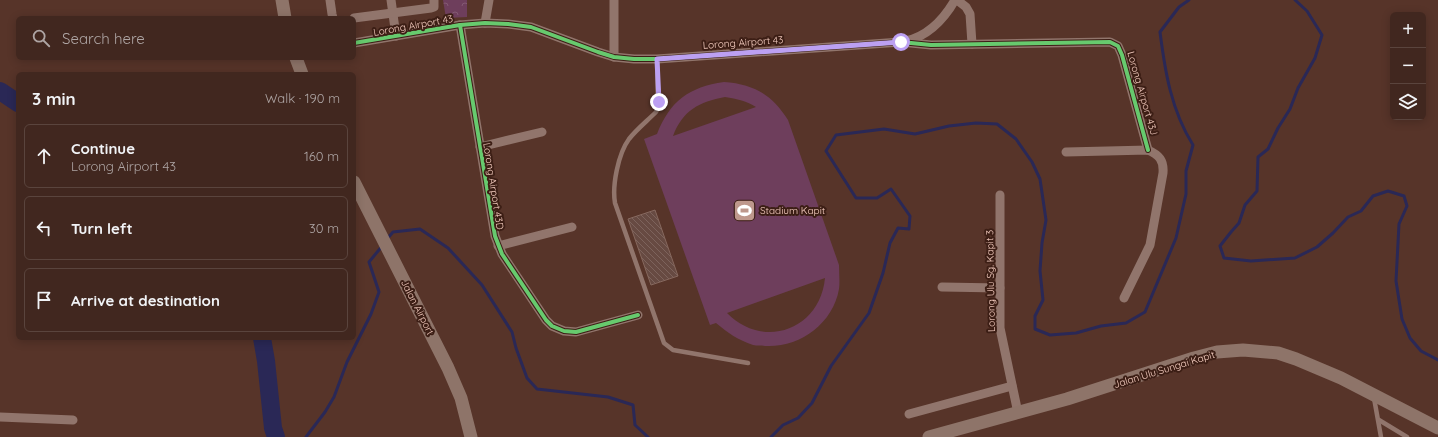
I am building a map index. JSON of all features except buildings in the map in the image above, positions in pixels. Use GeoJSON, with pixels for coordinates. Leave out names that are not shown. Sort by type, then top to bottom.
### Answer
{"type":"FeatureCollection","features":[{"type":"Feature","properties":{"kind":"main road"},"geometry":{"type":"LineString","coordinates":[[282,0],[285,16]]}},
{"type":"Feature","properties":{"kind":"main road"},"geometry":{"type":"LineString","coordinates":[[297,60],[301,72]]}},
{"type":"Feature","properties":{"kind":"main road","name":"Jalan Airport"},"geometry":{"type":"LineString","coordinates":[[356,186],[448,368],[461,398],[471,437]]}},
{"type":"Feature","properties":{"kind":"main road","name":"Jalan Ulu Sungai Kapit"},"geometry":{"type":"LineString","coordinates":[[929,437],[1018,413],[1194,358],[1217,352],[1243,350],[1278,353],[1296,359],[1373,394],[1438,428]]}},
{"type":"Feature","properties":{"kind":"street"},"geometry":{"type":"LineString","coordinates":[[330,0],[332,16]]}},
{"type":"Feature","properties":{"kind":"street"},"geometry":{"type":"LineString","coordinates":[[391,0],[396,36]]}},
{"type":"Feature","properties":{"kind":"street"},"geometry":{"type":"LineString","coordinates":[[356,18],[431,8],[434,7],[434,0]]}},
{"type":"Feature","properties":{"kind":"street"},"geometry":{"type":"LineString","coordinates":[[485,23],[489,0]]}},
{"type":"Feature","properties":{"kind":"street"},"geometry":{"type":"LineString","coordinates":[[614,0],[614,57]]}},
{"type":"Feature","properties":{"kind":"street"},"geometry":{"type":"LineString","coordinates":[[956,0],[966,8],[970,14],[972,44],[931,45],[901,42],[913,40],[932,28],[956,0]]}},
{"type":"Feature","properties":{"kind":"street","name":"Lorong Airport 43"},"geometry":{"type":"LineString","coordinates":[[356,43],[460,25],[485,23],[531,27],[614,57],[634,59],[657,59],[901,42]]}},
{"type":"Feature","properties":{"kind":"street","name":"Lorong Airport 43D"},"geometry":{"type":"LineString","coordinates":[[460,25],[495,236],[498,246],[546,320],[558,329],[576,332],[638,315]]}},
{"type":"Feature","properties":{"kind":"street","name":"Lorong Airport 43J"},"geometry":{"type":"LineString","coordinates":[[972,44],[1105,41],[1114,43],[1118,46],[1122,55],[1148,150]]}},
{"type":"Feature","properties":{"kind":"street"},"geometry":{"type":"LineString","coordinates":[[480,147],[542,132]]}},
{"type":"Feature","properties":{"kind":"street"},"geometry":{"type":"LineString","coordinates":[[1066,152],[1148,150],[1160,157],[1163,162],[1163,173],[1150,246],[1124,298]]}},
{"type":"Feature","properties":{"kind":"street","name":"Lorong Ulu Sg. Kapit 3"},"geometry":{"type":"LineString","coordinates":[[1000,195],[1001,334],[1018,413]]}},
{"type":"Feature","properties":{"kind":"street"},"geometry":{"type":"LineString","coordinates":[[498,246],[572,227]]}},
{"type":"Feature","properties":{"kind":"street"},"geometry":{"type":"LineString","coordinates":[[942,287],[1000,288]]}},
{"type":"Feature","properties":{"kind":"street"},"geometry":{"type":"LineString","coordinates":[[909,414],[1012,386]]}},
{"type":"Feature","properties":{"kind":"street"},"geometry":{"type":"LineString","coordinates":[[0,417],[73,420]]}},
{"type":"Feature","properties":{"kind":"lane"},"geometry":{"type":"LineString","coordinates":[[657,59],[658,108],[656,112],[629,138],[624,148],[614,180],[615,203],[664,343],[673,350],[748,363]]}},
{"type":"Feature","properties":{"kind":"lane"},"geometry":{"type":"LineString","coordinates":[[1373,394],[1381,437]]}},
{"type":"Feature","properties":{"kind":"lane"},"geometry":{"type":"LineString","coordinates":[[1379,420],[1407,437]]}},
{"type":"Feature","properties":{"kind":"green space"},"geometry":{"type":"Polygon","coordinates":[[[443,0],[467,0],[467,17],[446,18],[443,0]]]}},
{"type":"Feature","properties":{"kind":"green space"},"geometry":{"type":"Polygon","coordinates":[[[724,82],[735,83],[753,88],[769,98],[782,111],[788,120],[839,265],[839,289],[830,313],[822,323],[812,331],[802,338],[790,343],[778,346],[753,345],[733,336],[716,323],[710,325],[644,139],[657,134],[668,113],[682,98],[691,92],[712,84],[724,82]],[[725,97],[707,102],[693,109],[682,120],[673,136],[756,107],[742,100],[725,97]],[[825,278],[727,313],[741,324],[757,330],[773,332],[788,329],[801,322],[813,311],[821,296],[825,278]]]}},
{"type":"Feature","properties":{"kind":"waterway"},"geometry":{"type":"LineString","coordinates":[[771,437],[783,425],[798,418],[812,403],[831,366],[869,313],[883,273],[890,243],[898,228],[909,229],[910,216],[891,189],[877,198],[856,198],[826,151],[836,135],[884,129],[915,134],[949,126],[976,123],[997,124],[1016,139],[1032,162],[1040,179],[1046,220],[1042,243],[1040,271],[1043,300],[1035,316],[1035,329],[1050,335],[1076,333],[1101,326],[1126,323],[1145,312],[1176,238],[1186,194],[1186,171],[1193,145],[1185,132],[1174,104],[1164,61],[1160,32],[1179,7],[1189,0]]}},
{"type":"Feature","properties":{"kind":"waterway"},"geometry":{"type":"LineString","coordinates":[[1295,0],[1307,11],[1322,35],[1315,58],[1298,88],[1290,109],[1278,128],[1268,149],[1258,157],[1257,191],[1245,205],[1239,223],[1220,246],[1224,258],[1251,261],[1295,258],[1317,247],[1348,217],[1361,211],[1373,196],[1388,191],[1404,196],[1407,206],[1399,224],[1396,281],[1402,319],[1410,338],[1421,351],[1438,360]]}},
{"type":"Feature","properties":{"kind":"waterway"},"geometry":{"type":"LineString","coordinates":[[0,91],[16,102]]}},
{"type":"Feature","properties":{"kind":"waterway"},"geometry":{"type":"LineString","coordinates":[[387,239],[393,232],[420,229],[448,248],[482,285],[512,332],[527,378],[537,389],[608,397],[633,405],[635,425],[648,437]]}},
{"type":"Feature","properties":{"kind":"waterway"},"geometry":{"type":"LineString","coordinates":[[306,437],[325,412],[334,397],[347,362],[371,314],[379,292],[369,262],[383,245]]}},
{"type":"Feature","properties":{"kind":"waterway"},"geometry":{"type":"LineString","coordinates":[[262,340],[273,428],[276,437]]}},
{"type":"Feature","properties":{"kind":"cycle path"},"geometry":{"type":"LineString","coordinates":[[356,43],[460,25],[485,23],[531,27],[614,57],[634,59],[657,59],[901,42],[931,45],[1110,42],[1118,46],[1122,55],[1148,150]]}},
{"type":"Feature","properties":{"kind":"cycle path"},"geometry":{"type":"LineString","coordinates":[[460,25],[495,236],[502,254],[546,320],[552,326],[564,331],[576,332],[638,315]]}},
{"type":"Feature","properties":{"kind":"place","name":"Stadium Kapit"},"geometry":{"type":"Point","coordinates":[745,210]}},
{"type":"Feature","properties":{"kind":"route"},"geometry":{"type":"LineString","coordinates":[[659,102],[657,59],[901,42]]}}]}
